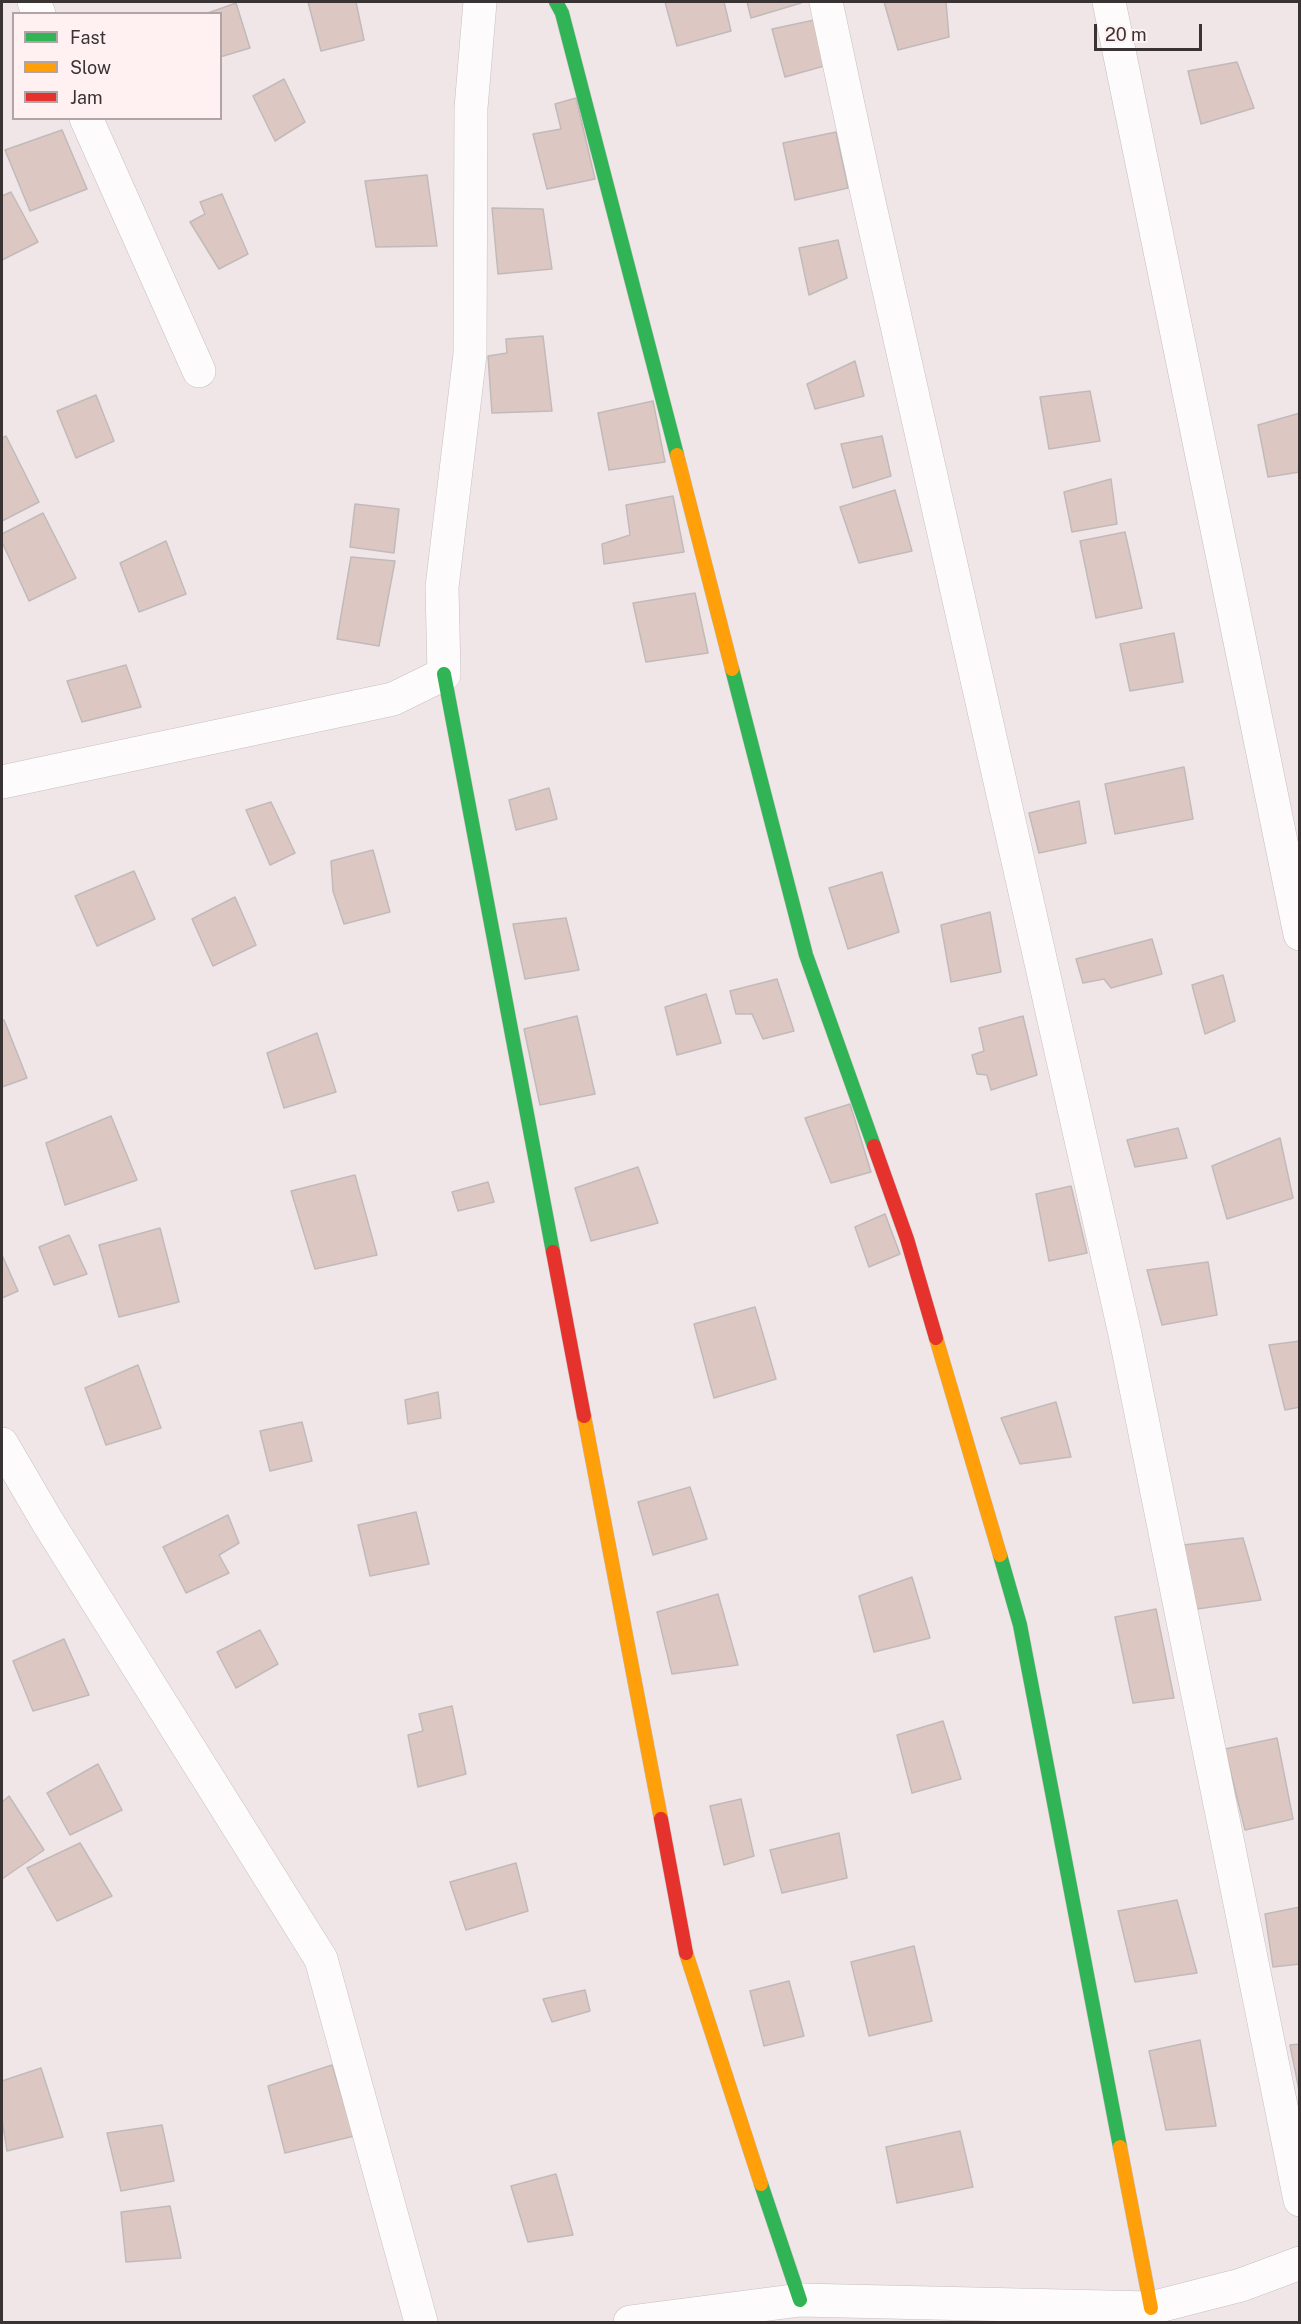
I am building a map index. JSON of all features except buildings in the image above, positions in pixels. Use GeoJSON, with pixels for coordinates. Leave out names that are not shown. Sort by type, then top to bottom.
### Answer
{"type":"FeatureCollection","features":[{"type":"Feature","properties":{"kind":"street"},"geometry":{"type":"LineString","coordinates":[[480,2],[471,108],[470,354],[442,587],[444,674],[688,1963],[801,2300]]}},
{"type":"Feature","properties":{"kind":"street"},"geometry":{"type":"LineString","coordinates":[[556,2],[562,13],[676,447],[806,955],[907,1239],[1020,1625],[1151,2308]]}},
{"type":"Feature","properties":{"kind":"street"},"geometry":{"type":"LineString","coordinates":[[826,2],[867,193],[1125,1334],[1299,2199]]}},
{"type":"Feature","properties":{"kind":"street"},"geometry":{"type":"LineString","coordinates":[[1109,2],[1299,934]]}},
{"type":"Feature","properties":{"kind":"street"},"geometry":{"type":"LineString","coordinates":[[87,120],[199,371]]}},
{"type":"Feature","properties":{"kind":"street"},"geometry":{"type":"LineString","coordinates":[[2,782],[393,699],[444,674]]}},
{"type":"Feature","properties":{"kind":"street"},"geometry":{"type":"LineString","coordinates":[[2,1444],[321,1959],[421,2322]]}},
{"type":"Feature","properties":{"kind":"street"},"geometry":{"type":"LineString","coordinates":[[630,2322],[801,2300],[1151,2308],[1240,2285],[1299,2263]]}},
{"type":"Feature","properties":{"kind":"traffic: fast"},"geometry":{"type":"LineString","coordinates":[[556,2],[562,13],[677,455]]}},
{"type":"Feature","properties":{"kind":"traffic: fast"},"geometry":{"type":"LineString","coordinates":[[732,669],[806,955],[874,1146]]}},
{"type":"Feature","properties":{"kind":"traffic: fast"},"geometry":{"type":"LineString","coordinates":[[444,674],[553,1252]]}},
{"type":"Feature","properties":{"kind":"traffic: fast"},"geometry":{"type":"LineString","coordinates":[[1000,1555],[1020,1625],[1120,2147]]}},
{"type":"Feature","properties":{"kind":"traffic: fast"},"geometry":{"type":"LineString","coordinates":[[761,2184],[800,2300]]}},
{"type":"Feature","properties":{"kind":"traffic: slow"},"geometry":{"type":"LineString","coordinates":[[677,455],[732,669]]}},
{"type":"Feature","properties":{"kind":"traffic: slow"},"geometry":{"type":"LineString","coordinates":[[936,1338],[1000,1555]]}},
{"type":"Feature","properties":{"kind":"traffic: slow"},"geometry":{"type":"LineString","coordinates":[[584,1416],[661,1819]]}},
{"type":"Feature","properties":{"kind":"traffic: slow"},"geometry":{"type":"LineString","coordinates":[[686,1953],[761,2184]]}},
{"type":"Feature","properties":{"kind":"traffic: slow"},"geometry":{"type":"LineString","coordinates":[[1120,2147],[1151,2308]]}},
{"type":"Feature","properties":{"kind":"traffic: jam"},"geometry":{"type":"LineString","coordinates":[[874,1146],[907,1239],[936,1338]]}},
{"type":"Feature","properties":{"kind":"traffic: jam"},"geometry":{"type":"LineString","coordinates":[[553,1252],[584,1416]]}},
{"type":"Feature","properties":{"kind":"traffic: jam"},"geometry":{"type":"LineString","coordinates":[[661,1819],[686,1953]]}}]}
